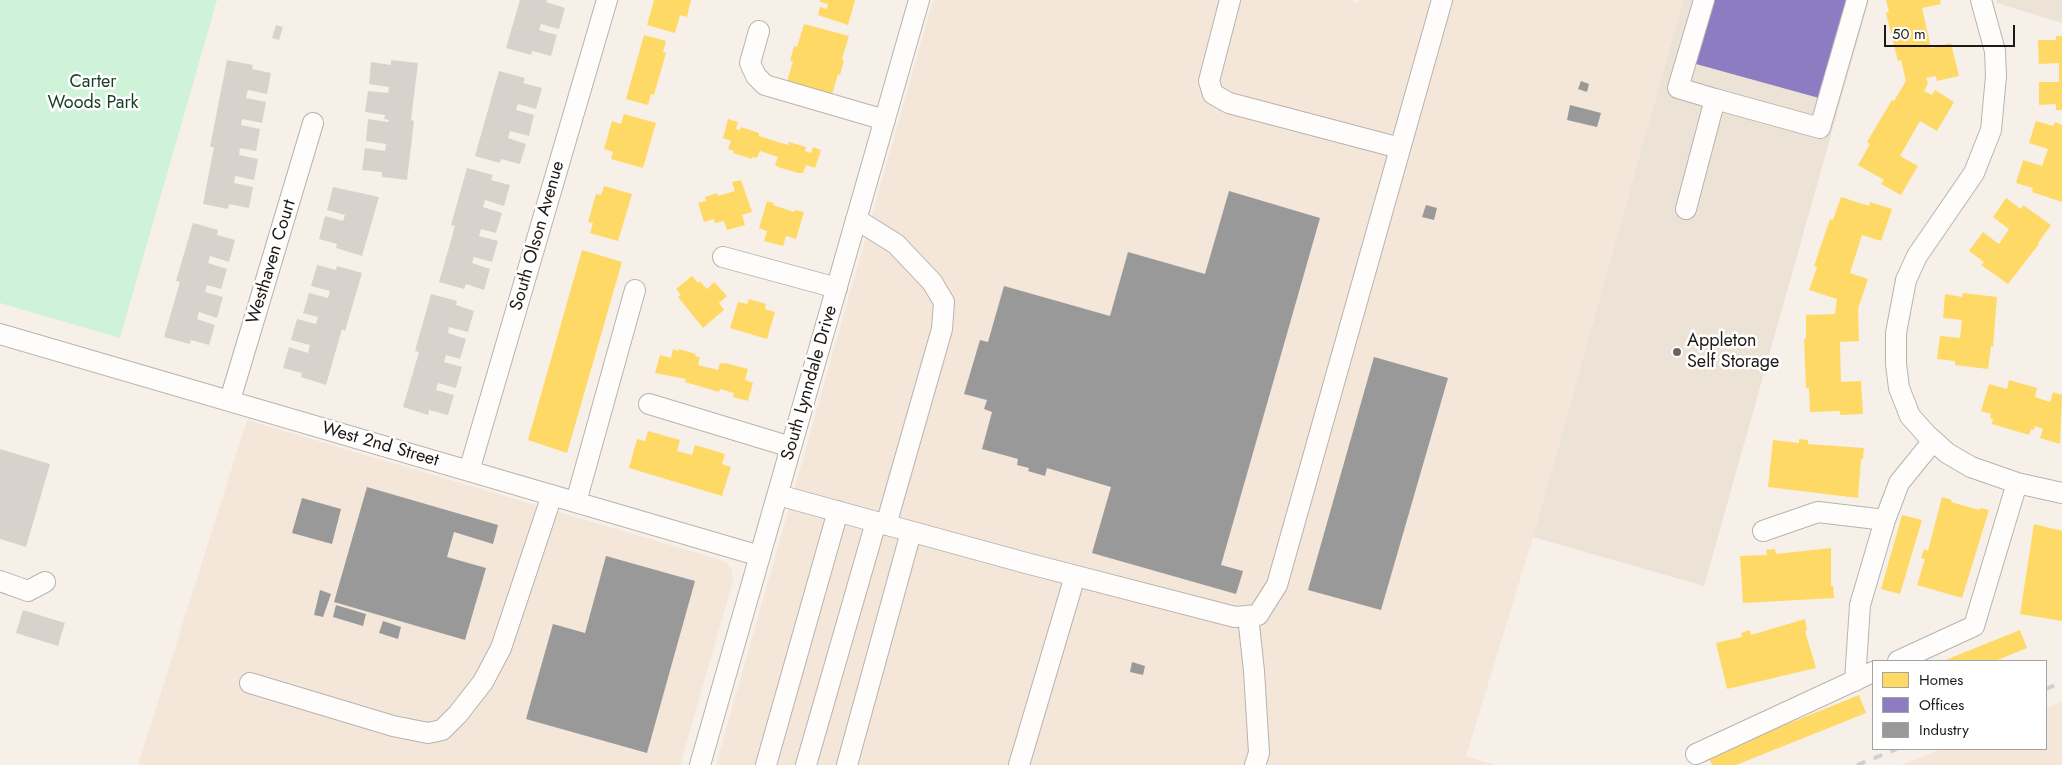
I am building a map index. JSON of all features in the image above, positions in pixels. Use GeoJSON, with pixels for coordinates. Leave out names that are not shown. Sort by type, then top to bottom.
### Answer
{"type":"FeatureCollection","features":[{"type":"Feature","properties":{"kind":"street","name":"South Olson Avenue"},"geometry":{"type":"LineString","coordinates":[[469,471],[607,0]]}},
{"type":"Feature","properties":{"kind":"street","name":"South Lynndale Drive"},"geometry":{"type":"LineString","coordinates":[[700,765],[919,0]]}},
{"type":"Feature","properties":{"kind":"street"},"geometry":{"type":"LineString","coordinates":[[1230,0],[1209,81],[1214,94],[1229,103],[1400,148]]}},
{"type":"Feature","properties":{"kind":"street"},"geometry":{"type":"LineString","coordinates":[[778,495],[1235,617],[1258,615],[1277,585],[1442,0]]}},
{"type":"Feature","properties":{"kind":"street"},"geometry":{"type":"LineString","coordinates":[[1704,0],[1678,88],[1820,128],[1858,0]]}},
{"type":"Feature","properties":{"kind":"street"},"geometry":{"type":"LineString","coordinates":[[1981,0],[1995,52],[1996,76],[1991,130],[1974,172],[1916,256],[1906,280],[1896,333],[1896,364],[1899,388],[1910,416],[1946,453],[1971,467],[2017,483],[2062,493]]}},
{"type":"Feature","properties":{"kind":"street"},"geometry":{"type":"LineString","coordinates":[[760,31],[750,63],[756,76],[765,85],[884,120]]}},
{"type":"Feature","properties":{"kind":"street"},"geometry":{"type":"LineString","coordinates":[[1686,209],[1715,99]]}},
{"type":"Feature","properties":{"kind":"street","name":"Westhaven Court"},"geometry":{"type":"LineString","coordinates":[[230,400],[313,123]]}},
{"type":"Feature","properties":{"kind":"street"},"geometry":{"type":"LineString","coordinates":[[806,765],[942,329],[944,302],[932,282],[896,244],[856,219]]}},
{"type":"Feature","properties":{"kind":"street"},"geometry":{"type":"LineString","coordinates":[[723,257],[836,288]]}},
{"type":"Feature","properties":{"kind":"street"},"geometry":{"type":"LineString","coordinates":[[576,502],[635,290]]}},
{"type":"Feature","properties":{"kind":"street","name":"West 2nd Street"},"geometry":{"type":"LineString","coordinates":[[0,334],[760,556]]}},
{"type":"Feature","properties":{"kind":"street"},"geometry":{"type":"LineString","coordinates":[[648,404],[791,447]]}},
{"type":"Feature","properties":{"kind":"street"},"geometry":{"type":"LineString","coordinates":[[1855,681],[1860,605],[1885,520],[1900,483],[1933,441]]}},
{"type":"Feature","properties":{"kind":"street"},"geometry":{"type":"LineString","coordinates":[[1900,660],[1974,626],[2017,483]]}},
{"type":"Feature","properties":{"kind":"street"},"geometry":{"type":"LineString","coordinates":[[250,683],[393,726],[428,733],[442,730],[458,714],[483,682],[501,648],[552,495]]}},
{"type":"Feature","properties":{"kind":"street"},"geometry":{"type":"LineString","coordinates":[[766,765],[838,511]]}},
{"type":"Feature","properties":{"kind":"street"},"geometry":{"type":"LineString","coordinates":[[1763,531],[1818,512],[1885,520]]}},
{"type":"Feature","properties":{"kind":"street"},"geometry":{"type":"LineString","coordinates":[[847,765],[911,532]]}},
{"type":"Feature","properties":{"kind":"street"},"geometry":{"type":"LineString","coordinates":[[1019,765],[1076,576]]}},
{"type":"Feature","properties":{"kind":"street"},"geometry":{"type":"LineString","coordinates":[[0,581],[28,591],[45,582]]}},
{"type":"Feature","properties":{"kind":"street"},"geometry":{"type":"LineString","coordinates":[[1248,616],[1254,671],[1259,753],[1255,765]]}},
{"type":"Feature","properties":{"kind":"street"},"geometry":{"type":"LineString","coordinates":[[1696,754],[1872,672]]}},
{"type":"Feature","properties":{"kind":"shaded area"},"geometry":{"type":"Polygon","coordinates":[[[933,0],[1349,0],[1358,3],[1359,0],[1683,0],[1533,537],[1466,756],[1495,765],[716,765],[933,0]]]}},
{"type":"Feature","properties":{"kind":"shaded area","name":"Appleton Self Storage"},"geometry":{"type":"Polygon","coordinates":[[[1683,0],[1869,0],[1704,586],[1533,537],[1683,0]]]}},
{"type":"Feature","properties":{"kind":"shaded area"},"geometry":{"type":"Polygon","coordinates":[[[1996,0],[2062,0],[2062,23],[1997,3],[1996,0]]]}},
{"type":"Feature","properties":{"kind":"shaded area"},"geometry":{"type":"Polygon","coordinates":[[[247,420],[721,560],[728,564],[732,570],[733,581],[680,765],[138,765],[247,420]]]}},
{"type":"Feature","properties":{"kind":"shaded area"},"geometry":{"type":"Polygon","coordinates":[[[2062,702],[2062,765],[1900,765],[1939,750],[2047,750],[2047,708],[2062,702]]]}},
{"type":"Feature","properties":{"kind":"green space","name":"Carter Woods Park"},"geometry":{"type":"Polygon","coordinates":[[[0,0],[217,0],[120,338],[0,303],[0,0]]]}},
{"type":"Feature","properties":{"kind":"building: Homes"},"geometry":{"type":"Polygon","coordinates":[[[654,0],[691,0],[687,17],[680,15],[675,33],[647,25],[654,0]]]}},
{"type":"Feature","properties":{"kind":"building: Homes"},"geometry":{"type":"Polygon","coordinates":[[[820,0],[855,0],[848,25],[818,15],[820,7],[827,9],[828,4],[820,2],[820,0]]]}},
{"type":"Feature","properties":{"kind":"building: Homes"},"geometry":{"type":"Polygon","coordinates":[[[1886,0],[1940,0],[1941,4],[1922,8],[1931,48],[1951,43],[1959,76],[1937,81],[1936,76],[1926,78],[1928,83],[1924,91],[1932,95],[1935,90],[1954,102],[1937,131],[1920,121],[1900,156],[1918,166],[1901,195],[1881,184],[1884,180],[1858,165],[1870,144],[1867,142],[1892,100],[1894,101],[1906,81],[1901,60],[1898,61],[1886,13],[1889,12],[1886,0]]]}},
{"type":"Feature","properties":{"kind":"building: Homes"},"geometry":{"type":"Polygon","coordinates":[[[804,24],[849,36],[842,59],[844,60],[840,75],[838,74],[832,95],[787,82],[793,61],[790,61],[794,46],[797,47],[804,24]]]}},
{"type":"Feature","properties":{"kind":"building: Homes"},"geometry":{"type":"Polygon","coordinates":[[[644,35],[666,41],[663,52],[666,53],[654,95],[651,94],[648,105],[626,99],[644,35]]]}},
{"type":"Feature","properties":{"kind":"building: Homes"},"geometry":{"type":"Polygon","coordinates":[[[2056,36],[2062,36],[2062,110],[2056,110],[2056,104],[2039,105],[2039,82],[2059,82],[2059,63],[2039,64],[2038,40],[2056,40],[2056,36]]]}},
{"type":"Feature","properties":{"kind":"building: Homes"},"geometry":{"type":"Polygon","coordinates":[[[624,114],[656,123],[643,168],[611,159],[613,152],[604,149],[612,121],[621,124],[624,114]]]}},
{"type":"Feature","properties":{"kind":"building: Homes"},"geometry":{"type":"Polygon","coordinates":[[[728,119],[738,122],[736,129],[740,130],[741,127],[759,133],[759,136],[788,145],[789,142],[806,147],[805,151],[811,153],[813,147],[821,150],[815,168],[806,165],[803,173],[798,173],[775,165],[778,157],[760,151],[757,158],[752,157],[752,159],[733,153],[734,151],[728,149],[731,141],[723,138],[728,119]]]}},
{"type":"Feature","properties":{"kind":"building: Homes"},"geometry":{"type":"Polygon","coordinates":[[[2036,121],[2053,126],[2055,122],[2062,125],[2062,202],[2032,192],[2033,188],[2016,183],[2023,160],[2042,166],[2048,149],[2029,143],[2036,121]]]}},
{"type":"Feature","properties":{"kind":"building: Homes"},"geometry":{"type":"Polygon","coordinates":[[[741,180],[752,212],[742,215],[745,225],[727,230],[724,221],[715,223],[714,219],[704,222],[698,203],[706,201],[705,197],[717,193],[718,196],[735,191],[732,182],[741,180]]]}},
{"type":"Feature","properties":{"kind":"building: Homes"},"geometry":{"type":"Polygon","coordinates":[[[604,186],[632,194],[618,241],[590,233],[593,223],[588,222],[596,194],[601,195],[604,186]]]}},
{"type":"Feature","properties":{"kind":"building: Homes"},"geometry":{"type":"Polygon","coordinates":[[[1841,197],[1869,206],[1870,202],[1892,209],[1881,241],[1862,235],[1850,273],[1868,279],[1858,309],[1859,341],[1840,342],[1841,382],[1861,381],[1863,414],[1840,415],[1840,411],[1810,412],[1809,388],[1806,388],[1804,339],[1806,339],[1806,315],[1835,314],[1837,299],[1809,290],[1817,267],[1814,266],[1830,219],[1833,220],[1841,197]]]}},
{"type":"Feature","properties":{"kind":"building: Homes"},"geometry":{"type":"Polygon","coordinates":[[[2006,198],[2021,209],[2023,205],[2051,225],[2008,284],[1981,265],[1984,262],[1969,251],[1983,232],[1999,244],[2009,229],[1993,217],[2006,198]]]}},
{"type":"Feature","properties":{"kind":"building: Homes"},"geometry":{"type":"Polygon","coordinates":[[[767,201],[794,212],[795,210],[804,212],[796,239],[786,236],[783,246],[764,241],[767,231],[759,228],[767,201]]]}},
{"type":"Feature","properties":{"kind":"building: Homes"},"geometry":{"type":"Polygon","coordinates":[[[582,250],[622,262],[567,453],[528,440],[582,250]]]}},
{"type":"Feature","properties":{"kind":"building: Homes"},"geometry":{"type":"Polygon","coordinates":[[[692,276],[707,289],[714,282],[727,296],[719,303],[724,310],[703,328],[678,297],[681,295],[676,289],[692,276]]]}},
{"type":"Feature","properties":{"kind":"building: Homes"},"geometry":{"type":"Polygon","coordinates":[[[1963,293],[1997,297],[1993,347],[1991,346],[1988,369],[1955,365],[1955,361],[1937,359],[1940,336],[1960,338],[1962,320],[1943,318],[1945,294],[1962,297],[1963,293]]]}},
{"type":"Feature","properties":{"kind":"building: Homes"},"geometry":{"type":"Polygon","coordinates":[[[749,299],[766,304],[765,309],[775,312],[767,339],[730,328],[738,302],[747,304],[749,299]]]}},
{"type":"Feature","properties":{"kind":"building: Homes"},"geometry":{"type":"Polygon","coordinates":[[[673,349],[696,354],[695,356],[700,357],[698,365],[718,370],[720,363],[725,363],[748,369],[745,380],[753,383],[748,401],[733,397],[734,393],[720,389],[719,392],[685,382],[686,379],[655,373],[660,355],[671,358],[673,349]]]}},
{"type":"Feature","properties":{"kind":"building: Homes"},"geometry":{"type":"Polygon","coordinates":[[[2009,380],[2037,388],[2035,397],[2050,402],[2053,392],[2062,395],[2060,444],[2040,438],[2043,429],[2035,426],[2034,430],[2031,429],[2029,435],[1992,424],[1991,414],[1981,411],[1989,384],[2007,389],[2009,380]]]}},
{"type":"Feature","properties":{"kind":"building: Homes"},"geometry":{"type":"Polygon","coordinates":[[[648,431],[680,440],[677,451],[692,455],[695,445],[725,454],[722,464],[731,467],[722,496],[629,468],[637,439],[645,441],[648,431]]]}},
{"type":"Feature","properties":{"kind":"building: Homes"},"geometry":{"type":"Polygon","coordinates":[[[1799,439],[1808,440],[1808,444],[1864,448],[1863,459],[1861,459],[1858,498],[1768,487],[1773,440],[1799,443],[1799,439]]]}},
{"type":"Feature","properties":{"kind":"building: Homes"},"geometry":{"type":"Polygon","coordinates":[[[1942,497],[1952,500],[1951,502],[1979,510],[1980,508],[1989,510],[1962,598],[1917,585],[1925,559],[1921,558],[1924,549],[1928,551],[1942,497]]]}},
{"type":"Feature","properties":{"kind":"building: Homes"},"geometry":{"type":"Polygon","coordinates":[[[1902,515],[1922,520],[1900,594],[1881,589],[1902,515]]]}},
{"type":"Feature","properties":{"kind":"building: Homes"},"geometry":{"type":"Polygon","coordinates":[[[2034,524],[2062,531],[2062,621],[2020,614],[2034,524]]]}},
{"type":"Feature","properties":{"kind":"building: Homes"},"geometry":{"type":"Polygon","coordinates":[[[1831,548],[1831,586],[1833,586],[1834,598],[1743,603],[1740,556],[1767,555],[1766,550],[1775,549],[1776,554],[1831,548]]]}},
{"type":"Feature","properties":{"kind":"building: Homes"},"geometry":{"type":"Polygon","coordinates":[[[1805,619],[1807,630],[1805,631],[1816,668],[1727,689],[1716,643],[1742,637],[1741,633],[1750,630],[1751,635],[1805,619]]]}},
{"type":"Feature","properties":{"kind":"building: Homes"},"geometry":{"type":"Polygon","coordinates":[[[2020,630],[2027,648],[1997,660],[1945,660],[2020,630]]]}},
{"type":"Feature","properties":{"kind":"building: Homes"},"geometry":{"type":"Polygon","coordinates":[[[1859,695],[1866,713],[1736,765],[1712,765],[1708,756],[1859,695]]]}},
{"type":"Feature","properties":{"kind":"building: Offices"},"geometry":{"type":"Polygon","coordinates":[[[1711,0],[1846,0],[1819,98],[1696,64],[1711,0]]]}},
{"type":"Feature","properties":{"kind":"building: Industry"},"geometry":{"type":"Polygon","coordinates":[[[1581,81],[1589,84],[1587,92],[1578,89],[1581,81]]]}},
{"type":"Feature","properties":{"kind":"building: Industry"},"geometry":{"type":"Polygon","coordinates":[[[1570,105],[1601,113],[1597,127],[1567,120],[1570,105]]]}},
{"type":"Feature","properties":{"kind":"building: Industry"},"geometry":{"type":"Polygon","coordinates":[[[1229,191],[1320,218],[1221,565],[1243,571],[1236,594],[1092,553],[1111,487],[1047,468],[1045,476],[1028,471],[1029,468],[1017,465],[1018,459],[982,449],[992,412],[984,409],[987,400],[964,394],[980,340],[988,342],[1004,286],[1110,316],[1128,252],[1205,274],[1229,191]]]}},
{"type":"Feature","properties":{"kind":"building: Industry"},"geometry":{"type":"Polygon","coordinates":[[[1426,205],[1437,208],[1434,220],[1422,217],[1426,205]]]}},
{"type":"Feature","properties":{"kind":"building: Industry"},"geometry":{"type":"Polygon","coordinates":[[[1374,357],[1448,378],[1381,610],[1308,590],[1374,357]]]}},
{"type":"Feature","properties":{"kind":"building: Industry"},"geometry":{"type":"Polygon","coordinates":[[[367,487],[498,525],[493,544],[454,532],[447,557],[486,568],[465,640],[334,602],[367,487]]]}},
{"type":"Feature","properties":{"kind":"building: Industry"},"geometry":{"type":"Polygon","coordinates":[[[302,498],[341,509],[332,544],[292,533],[302,498]]]}},
{"type":"Feature","properties":{"kind":"building: Industry"},"geometry":{"type":"Polygon","coordinates":[[[606,556],[695,581],[647,753],[526,719],[553,624],[585,633],[606,556]]]}},
{"type":"Feature","properties":{"kind":"building: Industry"},"geometry":{"type":"Polygon","coordinates":[[[320,590],[331,594],[323,617],[314,615],[320,590]]]}},
{"type":"Feature","properties":{"kind":"building: Industry"},"geometry":{"type":"Polygon","coordinates":[[[336,605],[366,614],[363,626],[333,617],[336,605]]]}},
{"type":"Feature","properties":{"kind":"building: Industry"},"geometry":{"type":"Polygon","coordinates":[[[383,621],[401,627],[398,639],[379,633],[383,621]]]}},
{"type":"Feature","properties":{"kind":"building: Industry"},"geometry":{"type":"Polygon","coordinates":[[[1132,662],[1145,666],[1143,675],[1130,672],[1132,662]]]}},
{"type":"Feature","properties":{"kind":"building: Other"},"geometry":{"type":"Polygon","coordinates":[[[520,0],[547,0],[546,2],[565,8],[559,29],[541,24],[539,30],[557,35],[551,56],[532,51],[531,55],[506,48],[520,0]]]}},
{"type":"Feature","properties":{"kind":"building: Other"},"geometry":{"type":"Polygon","coordinates":[[[276,25],[283,27],[279,40],[272,38],[276,25]]]}},
{"type":"Feature","properties":{"kind":"building: Other"},"geometry":{"type":"Polygon","coordinates":[[[227,60],[253,65],[252,69],[271,73],[267,94],[248,90],[246,98],[266,102],[262,123],[242,119],[241,125],[260,129],[256,151],[240,148],[239,155],[258,159],[254,180],[235,176],[234,183],[253,187],[249,208],[229,204],[228,209],[203,204],[214,147],[210,147],[227,60]]]}},
{"type":"Feature","properties":{"kind":"building: Other"},"geometry":{"type":"Polygon","coordinates":[[[391,60],[418,63],[411,120],[414,121],[407,180],[382,177],[382,172],[362,170],[365,148],[385,151],[386,144],[366,141],[368,119],[388,122],[389,120],[384,119],[385,115],[365,112],[368,91],[388,93],[389,87],[369,84],[371,62],[391,65],[391,60]]]}},
{"type":"Feature","properties":{"kind":"building: Other"},"geometry":{"type":"Polygon","coordinates":[[[499,71],[525,78],[523,83],[542,88],[536,109],[518,104],[516,110],[534,115],[529,136],[510,131],[508,138],[526,144],[520,164],[501,159],[500,163],[475,156],[499,71]]]}},
{"type":"Feature","properties":{"kind":"building: Other"},"geometry":{"type":"Polygon","coordinates":[[[467,168],[493,175],[491,180],[510,185],[504,206],[485,200],[483,207],[502,213],[496,233],[481,229],[479,236],[498,241],[492,262],[474,257],[472,263],[490,269],[484,290],[466,284],[464,289],[439,282],[455,226],[451,225],[467,168]]]}},
{"type":"Feature","properties":{"kind":"building: Other"},"geometry":{"type":"Polygon","coordinates":[[[333,187],[379,197],[362,256],[336,248],[337,244],[319,239],[325,216],[343,221],[345,215],[327,210],[333,187]]]}},
{"type":"Feature","properties":{"kind":"building: Other"},"geometry":{"type":"Polygon","coordinates":[[[193,223],[218,230],[217,235],[235,240],[229,262],[210,256],[208,263],[227,269],[221,289],[207,285],[205,292],[223,297],[217,318],[199,312],[197,319],[215,325],[209,345],[191,340],[190,344],[164,337],[180,282],[176,281],[193,223]]]}},
{"type":"Feature","properties":{"kind":"building: Other"},"geometry":{"type":"Polygon","coordinates":[[[317,265],[336,270],[337,266],[362,273],[345,331],[342,329],[326,385],[301,377],[302,373],[283,368],[289,347],[308,353],[310,345],[291,340],[297,319],[316,324],[318,317],[303,313],[309,293],[328,298],[330,291],[311,286],[317,265]]]}},
{"type":"Feature","properties":{"kind":"building: Other"},"geometry":{"type":"Polygon","coordinates":[[[431,294],[457,301],[456,305],[474,311],[468,332],[449,327],[448,333],[466,339],[460,359],[446,355],[444,362],[462,367],[456,388],[438,383],[436,390],[454,395],[448,415],[429,410],[428,415],[403,407],[419,352],[415,351],[431,294]]]}},
{"type":"Feature","properties":{"kind":"building: Other"},"geometry":{"type":"Polygon","coordinates":[[[0,449],[50,464],[26,547],[0,539],[0,449]]]}},
{"type":"Feature","properties":{"kind":"building: Other"},"geometry":{"type":"Polygon","coordinates":[[[23,610],[65,623],[58,646],[16,633],[23,610]]]}},
{"type":"Feature","properties":{"kind":"railway"},"geometry":{"type":"LineString","coordinates":[[2047,689],[2062,682]]}},
{"type":"Feature","properties":{"kind":"railway"},"geometry":{"type":"LineString","coordinates":[[1857,765],[1894,750]]}},
{"type":"Feature","properties":{"kind":"place","name":"Appleton Self Storage"},"geometry":{"type":"Point","coordinates":[1677,352]}}]}
